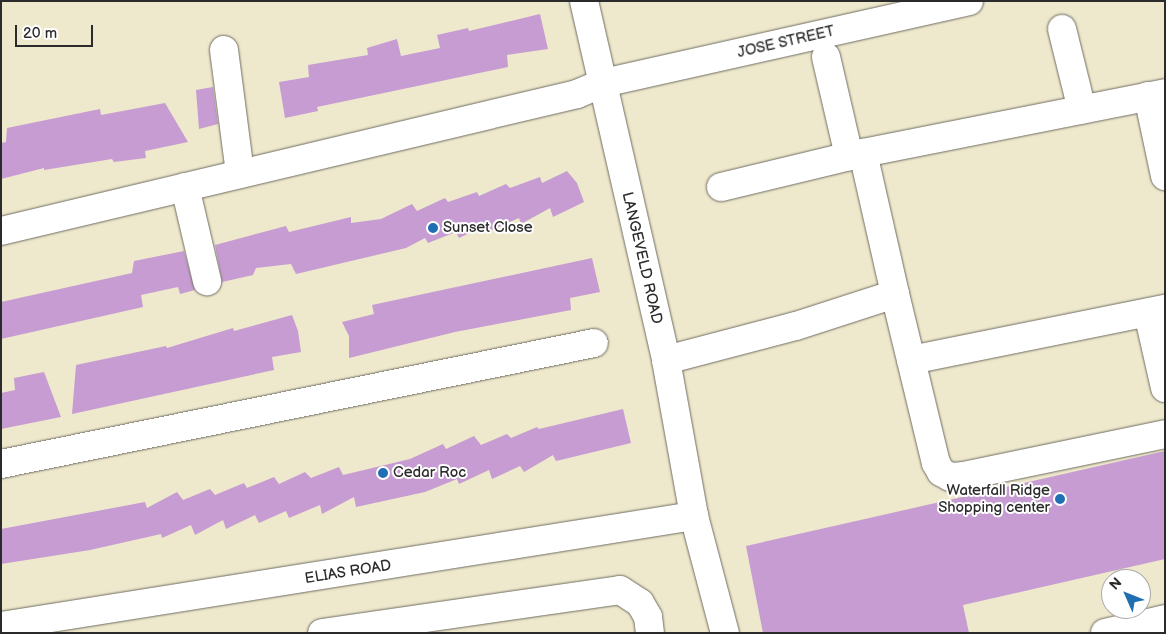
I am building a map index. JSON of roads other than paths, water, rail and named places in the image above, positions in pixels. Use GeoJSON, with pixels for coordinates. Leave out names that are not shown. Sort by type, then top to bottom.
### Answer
{"type":"FeatureCollection","features":[{"type":"Feature","properties":{"kind":"street","name":"LANGEVELD ROAD"},"geometry":{"type":"LineString","coordinates":[[584,1],[666,360],[694,516],[725,633]]}},
{"type":"Feature","properties":{"kind":"street","name":"JOSE STREET"},"geometry":{"type":"LineString","coordinates":[[1,231],[577,94],[603,83],[969,1]]}},
{"type":"Feature","properties":{"kind":"street"},"geometry":{"type":"LineString","coordinates":[[1062,29],[1082,110]]}},
{"type":"Feature","properties":{"kind":"street"},"geometry":{"type":"LineString","coordinates":[[224,50],[240,174]]}},
{"type":"Feature","properties":{"kind":"street"},"geometry":{"type":"LineString","coordinates":[[826,57],[856,154],[895,294],[938,469],[950,476],[962,476],[1165,434]]}},
{"type":"Feature","properties":{"kind":"street"},"geometry":{"type":"LineString","coordinates":[[721,187],[856,154],[1156,94],[1165,176]]}},
{"type":"Feature","properties":{"kind":"street"},"geometry":{"type":"LineString","coordinates":[[185,187],[207,281]]}},
{"type":"Feature","properties":{"kind":"street"},"geometry":{"type":"LineString","coordinates":[[666,360],[796,326],[895,294]]}},
{"type":"Feature","properties":{"kind":"street"},"geometry":{"type":"LineString","coordinates":[[911,360],[1156,311],[1165,388]]}},
{"type":"Feature","properties":{"kind":"street"},"geometry":{"type":"LineString","coordinates":[[1,464],[594,343]]}},
{"type":"Feature","properties":{"kind":"street","name":"ELIAS ROAD"},"geometry":{"type":"LineString","coordinates":[[1,626],[694,516]]}},
{"type":"Feature","properties":{"kind":"street"},"geometry":{"type":"LineString","coordinates":[[322,633],[620,590],[640,603],[648,617],[650,633]]}},
{"type":"Feature","properties":{"kind":"street"},"geometry":{"type":"LineString","coordinates":[[1105,633],[1165,619]]}},
{"type":"Feature","properties":{"kind":"place","name":"Sunset Close"},"geometry":{"type":"Point","coordinates":[433,228]}},
{"type":"Feature","properties":{"kind":"place","name":"Cedar Roc"},"geometry":{"type":"Point","coordinates":[383,473]}},
{"type":"Feature","properties":{"kind":"place","name":"Waterfall Ridge Shopping center"},"geometry":{"type":"Point","coordinates":[1060,499]}}]}
